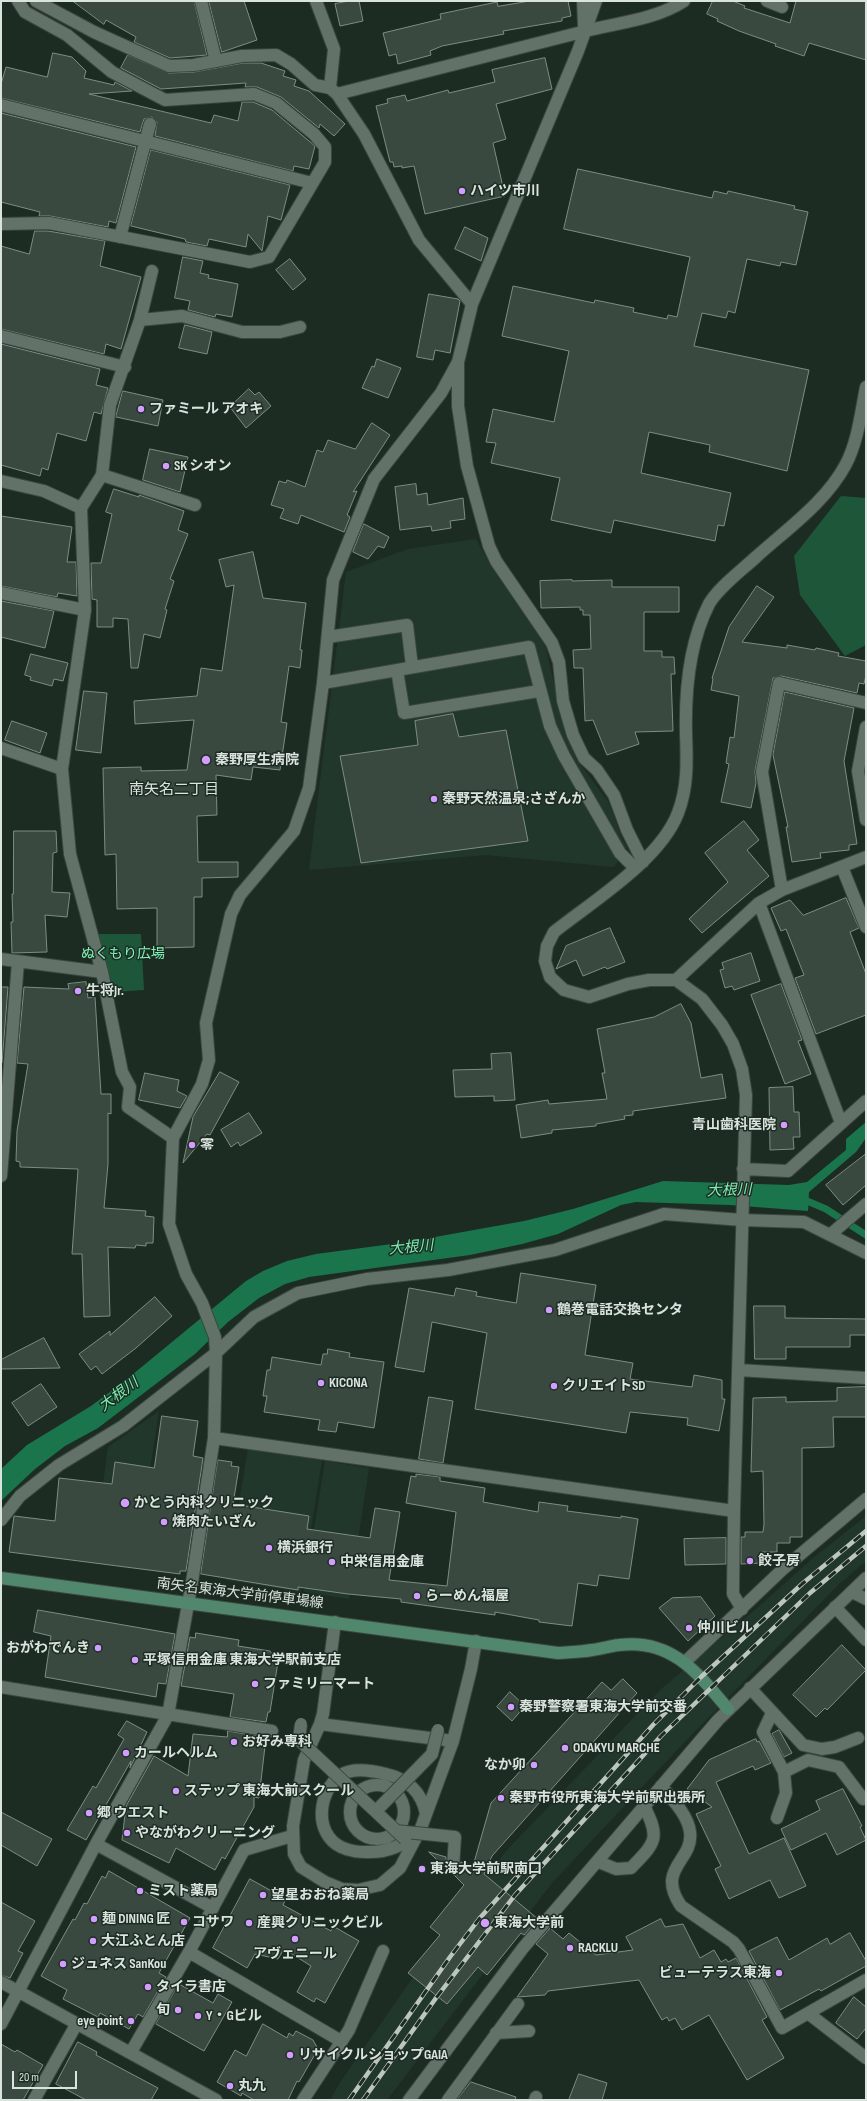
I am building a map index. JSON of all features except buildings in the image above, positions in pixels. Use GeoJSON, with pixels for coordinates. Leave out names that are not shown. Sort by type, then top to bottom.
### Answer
{"type":"FeatureCollection","features":[{"type":"Feature","properties":{"kind":"main road","name":"南矢名東海大学前停車場線"},"geometry":{"type":"LineString","coordinates":[[1,1578],[558,1653],[591,1650],[619,1645],[644,1644],[666,1651],[685,1662],[701,1677],[728,1709]]}},
{"type":"Feature","properties":{"kind":"street"},"geometry":{"type":"LineString","coordinates":[[36,1],[94,32],[144,56],[169,66],[194,65],[242,56],[276,55],[291,64],[315,85],[334,91],[631,21],[671,9],[684,1]]}},
{"type":"Feature","properties":{"kind":"street"},"geometry":{"type":"LineString","coordinates":[[200,1],[216,61]]}},
{"type":"Feature","properties":{"kind":"street"},"geometry":{"type":"LineString","coordinates":[[316,1],[334,49],[334,91],[364,134],[419,240],[472,304]]}},
{"type":"Feature","properties":{"kind":"street"},"geometry":{"type":"LineString","coordinates":[[583,1],[585,31]]}},
{"type":"Feature","properties":{"kind":"street"},"geometry":{"type":"LineString","coordinates":[[596,1],[578,51],[472,304],[458,362],[458,406],[466,466],[489,546],[496,561],[552,643],[559,662],[563,701],[573,735],[584,758],[597,770],[614,795],[639,865]]}},
{"type":"Feature","properties":{"kind":"street"},"geometry":{"type":"LineString","coordinates":[[767,1],[782,7]]}},
{"type":"Feature","properties":{"kind":"street"},"geometry":{"type":"LineString","coordinates":[[1,224],[49,223],[250,262],[269,256],[325,162],[325,146],[314,134],[276,103],[254,94],[172,100],[161,98],[112,72],[67,35],[25,12],[17,5]]}},
{"type":"Feature","properties":{"kind":"street"},"geometry":{"type":"LineString","coordinates":[[1,106],[312,184]]}},
{"type":"Feature","properties":{"kind":"street"},"geometry":{"type":"LineString","coordinates":[[120,237],[150,124]]}},
{"type":"Feature","properties":{"kind":"street"},"geometry":{"type":"LineString","coordinates":[[152,272],[140,320],[125,368],[110,405],[102,475],[81,508],[85,610],[62,769],[70,854],[102,972],[122,1072],[130,1087],[128,1107],[173,1138]]}},
{"type":"Feature","properties":{"kind":"street"},"geometry":{"type":"LineString","coordinates":[[140,320],[182,316],[242,332],[280,332],[300,327]]}},
{"type":"Feature","properties":{"kind":"street"},"geometry":{"type":"LineString","coordinates":[[1,336],[125,368]]}},
{"type":"Feature","properties":{"kind":"street"},"geometry":{"type":"LineString","coordinates":[[1,2024],[96,1844],[168,1715],[214,1438],[216,1353],[215,1337],[202,1303],[186,1274],[169,1224],[173,1138],[202,1084],[209,1060],[206,1023],[231,914],[240,895],[294,831],[309,788],[323,683],[333,580],[374,479],[441,393],[458,362]]}},
{"type":"Feature","properties":{"kind":"street"},"geometry":{"type":"LineString","coordinates":[[742,1608],[733,1594],[746,1095],[742,1069],[722,1025],[702,999],[676,980],[649,980],[628,984],[589,997],[564,990],[550,976],[545,961],[547,946],[554,932],[639,865],[665,835],[678,814],[686,786],[688,765],[686,732],[690,670],[694,644],[701,621],[710,602],[735,576],[810,508],[834,484],[847,463],[856,438],[866,387]]}},
{"type":"Feature","properties":{"kind":"street"},"geometry":{"type":"LineString","coordinates":[[102,475],[195,504]]}},
{"type":"Feature","properties":{"kind":"street"},"geometry":{"type":"LineString","coordinates":[[1,481],[44,491],[81,508]]}},
{"type":"Feature","properties":{"kind":"street"},"geometry":{"type":"LineString","coordinates":[[1,593],[85,610]]}},
{"type":"Feature","properties":{"kind":"street"},"geometry":{"type":"LineString","coordinates":[[328,637],[407,625],[412,666]]}},
{"type":"Feature","properties":{"kind":"street"},"geometry":{"type":"LineString","coordinates":[[323,683],[412,666],[528,647],[539,691],[550,726],[564,756],[620,853],[639,865]]}},
{"type":"Feature","properties":{"kind":"street"},"geometry":{"type":"LineString","coordinates":[[397,670],[404,713],[539,691]]}},
{"type":"Feature","properties":{"kind":"street"},"geometry":{"type":"LineString","coordinates":[[782,890],[762,772],[779,683],[866,703]]}},
{"type":"Feature","properties":{"kind":"street"},"geometry":{"type":"LineString","coordinates":[[866,727],[858,771],[866,820]]}},
{"type":"Feature","properties":{"kind":"street"},"geometry":{"type":"LineString","coordinates":[[1,748],[62,769]]}},
{"type":"Feature","properties":{"kind":"street"},"geometry":{"type":"LineString","coordinates":[[676,980],[759,903],[782,890],[866,857]]}},
{"type":"Feature","properties":{"kind":"street"},"geometry":{"type":"LineString","coordinates":[[842,866],[866,927]]}},
{"type":"Feature","properties":{"kind":"street"},"geometry":{"type":"LineString","coordinates":[[759,903],[842,1123]]}},
{"type":"Feature","properties":{"kind":"street"},"geometry":{"type":"LineString","coordinates":[[1,959],[102,972]]}},
{"type":"Feature","properties":{"kind":"street"},"geometry":{"type":"LineString","coordinates":[[1,1176],[18,962]]}},
{"type":"Feature","properties":{"kind":"street"},"geometry":{"type":"LineString","coordinates":[[743,1175],[788,1171],[866,1101]]}},
{"type":"Feature","properties":{"kind":"street"},"geometry":{"type":"LineString","coordinates":[[831,1234],[862,1207]]}},
{"type":"Feature","properties":{"kind":"street"},"geometry":{"type":"LineString","coordinates":[[1,1520],[20,1496],[58,1465],[124,1426],[216,1353],[254,1317],[298,1293],[367,1279],[448,1270],[555,1250],[664,1214],[742,1216],[804,1222],[831,1234],[866,1253]]}},
{"type":"Feature","properties":{"kind":"street"},"geometry":{"type":"LineString","coordinates":[[738,1370],[866,1378]]}},
{"type":"Feature","properties":{"kind":"street"},"geometry":{"type":"LineString","coordinates":[[214,1438],[734,1511]]}},
{"type":"Feature","properties":{"kind":"street"},"geometry":{"type":"LineString","coordinates":[[685,1662],[783,1569],[866,1499]]}},
{"type":"Feature","properties":{"kind":"street"},"geometry":{"type":"LineString","coordinates":[[409,2100],[523,1948],[599,1862],[644,1806],[728,1709],[866,1578]]}},
{"type":"Feature","properties":{"kind":"street"},"geometry":{"type":"LineString","coordinates":[[852,1592],[866,1599]]}},
{"type":"Feature","properties":{"kind":"street"},"geometry":{"type":"LineString","coordinates":[[835,1607],[866,1640]]}},
{"type":"Feature","properties":{"kind":"street"},"geometry":{"type":"LineString","coordinates":[[335,1622],[320,1724],[304,1760],[292,1836],[294,1854],[300,1867],[325,1882],[342,1889],[358,1890],[380,1885],[400,1868],[421,1828],[453,1741],[476,1641]]}},
{"type":"Feature","properties":{"kind":"street"},"geometry":{"type":"LineString","coordinates":[[1,1687],[272,1731]]}},
{"type":"Feature","properties":{"kind":"street"},"geometry":{"type":"LineString","coordinates":[[750,1688],[802,1745],[822,1749],[835,1747],[858,1738]]}},
{"type":"Feature","properties":{"kind":"street"},"geometry":{"type":"LineString","coordinates":[[772,1713],[763,1732],[784,1772],[786,1794],[777,1818]]}},
{"type":"Feature","properties":{"kind":"street"},"geometry":{"type":"LineString","coordinates":[[301,1724],[295,1740],[401,1835]]}},
{"type":"Feature","properties":{"kind":"street"},"geometry":{"type":"LineString","coordinates":[[320,1724],[453,1741]]}},
{"type":"Feature","properties":{"kind":"street"},"geometry":{"type":"LineString","coordinates":[[376,1811],[432,1754],[438,1730]]}},
{"type":"Feature","properties":{"kind":"street"},"geometry":{"type":"LineString","coordinates":[[784,1772],[808,1760],[839,1767],[863,1799]]}},
{"type":"Feature","properties":{"kind":"street"},"geometry":{"type":"LineString","coordinates":[[421,1828],[406,1842],[393,1848],[377,1852],[355,1852],[340,1847],[329,1837],[322,1823],[322,1810],[325,1796],[330,1786],[342,1774],[355,1771],[387,1774],[401,1779],[414,1789],[424,1801],[426,1814]]}},
{"type":"Feature","properties":{"kind":"street"},"geometry":{"type":"LineString","coordinates":[[401,1835],[404,1808],[395,1792],[385,1786],[373,1785],[357,1794],[350,1808],[350,1816],[358,1831],[365,1836],[377,1839],[401,1835],[456,1837],[453,1867]]}},
{"type":"Feature","properties":{"kind":"street"},"geometry":{"type":"LineString","coordinates":[[661,1786],[685,1818],[690,1832],[690,1844],[673,1871],[672,1880],[676,1898],[681,1906],[733,1942],[739,1949],[782,2028],[809,2014],[866,1980]]}},
{"type":"Feature","properties":{"kind":"street"},"geometry":{"type":"LineString","coordinates":[[599,1862],[616,1869],[631,1868],[652,1847],[654,1836],[651,1820],[644,1806]]}},
{"type":"Feature","properties":{"kind":"street"},"geometry":{"type":"LineString","coordinates":[[130,2052],[190,1952],[244,1850],[292,1836]]}},
{"type":"Feature","properties":{"kind":"street"},"geometry":{"type":"LineString","coordinates":[[96,1844],[213,1908]]}},
{"type":"Feature","properties":{"kind":"street"},"geometry":{"type":"LineString","coordinates":[[303,2100],[348,2030],[383,1951]]}},
{"type":"Feature","properties":{"kind":"street"},"geometry":{"type":"LineString","coordinates":[[190,1952],[341,2041]]}},
{"type":"Feature","properties":{"kind":"street"},"geometry":{"type":"LineString","coordinates":[[1,1982],[76,2025],[130,2052],[216,2100]]}},
{"type":"Feature","properties":{"kind":"street"},"geometry":{"type":"LineString","coordinates":[[448,2100],[518,2004]]}},
{"type":"Feature","properties":{"kind":"street"},"geometry":{"type":"LineString","coordinates":[[809,2014],[866,2058]]}},
{"type":"Feature","properties":{"kind":"street"},"geometry":{"type":"LineString","coordinates":[[34,2100],[76,2025]]}},
{"type":"Feature","properties":{"kind":"street"},"geometry":{"type":"LineString","coordinates":[[496,2033],[529,2031]]}},
{"type":"Feature","properties":{"kind":"shaded area"},"geometry":{"type":"Polygon","coordinates":[[[476,539],[489,563],[545,645],[563,723],[577,760],[609,803],[622,838],[627,847],[614,867],[486,855],[309,870],[346,572],[408,549],[476,539]]]}},
{"type":"Feature","properties":{"kind":"shaded area"},"geometry":{"type":"Polygon","coordinates":[[[159,1411],[135,1568],[118,1567],[98,1523],[108,1447],[159,1411]]]}},
{"type":"Feature","properties":{"kind":"shaded area"},"geometry":{"type":"Polygon","coordinates":[[[248,1449],[322,1460],[301,1592],[226,1580],[248,1449]]]}},
{"type":"Feature","properties":{"kind":"shaded area"},"geometry":{"type":"Polygon","coordinates":[[[325,1461],[369,1468],[349,1599],[304,1592],[325,1461]]]}},
{"type":"Feature","properties":{"kind":"shaded area"},"geometry":{"type":"Polygon","coordinates":[[[866,1516],[866,1561],[838,1585],[678,1749],[552,1883],[387,2100],[330,2100],[341,2081],[418,1970],[506,1851],[661,1689],[756,1609],[813,1558],[866,1516]]]}},
{"type":"Feature","properties":{"kind":"green space"},"geometry":{"type":"Polygon","coordinates":[[[841,496],[866,498],[866,645],[845,656],[800,595],[794,556],[841,496]]]}},
{"type":"Feature","properties":{"kind":"green space","name":"ぬくもり広場"},"geometry":{"type":"Polygon","coordinates":[[[98,934],[141,934],[144,990],[113,992],[98,934]]]}},
{"type":"Feature","properties":{"kind":"water","name":"大根川"},"geometry":{"type":"Polygon","coordinates":[[[866,1122],[866,1138],[856,1152],[809,1192],[808,1211],[730,1205],[636,1202],[621,1205],[558,1234],[522,1244],[470,1255],[309,1277],[285,1284],[259,1298],[228,1322],[195,1354],[98,1428],[65,1446],[35,1469],[1,1501],[1,1469],[27,1445],[91,1406],[121,1384],[246,1281],[263,1271],[287,1261],[316,1254],[407,1242],[524,1221],[573,1209],[663,1181],[789,1185],[807,1182],[846,1150],[846,1139],[866,1122]]]}},
{"type":"Feature","properties":{"kind":"waterway"},"geometry":{"type":"LineString","coordinates":[[800,1198],[826,1209],[866,1235]]}},
{"type":"Feature","properties":{"kind":"railway"},"geometry":{"type":"LineString","coordinates":[[349,2100],[450,1957],[479,1919],[653,1725],[701,1677],[802,1584],[866,1531]]}},
{"type":"Feature","properties":{"kind":"railway"},"geometry":{"type":"LineString","coordinates":[[363,2100],[436,1998],[515,1895],[661,1736],[810,1593],[866,1546]]}},
{"type":"Feature","properties":{"kind":"place","name":"ハイツ市川"},"geometry":{"type":"Point","coordinates":[462,191]}},
{"type":"Feature","properties":{"kind":"place","name":"ファミール アオキ"},"geometry":{"type":"Point","coordinates":[141,409]}},
{"type":"Feature","properties":{"kind":"place","name":"SK シオン"},"geometry":{"type":"Point","coordinates":[166,466]}},
{"type":"Feature","properties":{"kind":"place","name":"秦野厚生病院"},"geometry":{"type":"Point","coordinates":[206,760]}},
{"type":"Feature","properties":{"kind":"place","name":"秦野天然温泉;さざんか"},"geometry":{"type":"Point","coordinates":[434,799]}},
{"type":"Feature","properties":{"kind":"place","name":"牛将Jr."},"geometry":{"type":"Point","coordinates":[78,991]}},
{"type":"Feature","properties":{"kind":"place","name":"青山歯科医院"},"geometry":{"type":"Point","coordinates":[784,1125]}},
{"type":"Feature","properties":{"kind":"place","name":"零"},"geometry":{"type":"Point","coordinates":[192,1145]}},
{"type":"Feature","properties":{"kind":"place","name":"鶴巻電話交換センタ"},"geometry":{"type":"Point","coordinates":[549,1310]}},
{"type":"Feature","properties":{"kind":"place","name":"KICONA"},"geometry":{"type":"Point","coordinates":[321,1383]}},
{"type":"Feature","properties":{"kind":"place","name":"クリエイトSD"},"geometry":{"type":"Point","coordinates":[554,1386]}},
{"type":"Feature","properties":{"kind":"place","name":"かとう内科クリニック"},"geometry":{"type":"Point","coordinates":[125,1503]}},
{"type":"Feature","properties":{"kind":"place","name":"焼肉たいざん"},"geometry":{"type":"Point","coordinates":[164,1522]}},
{"type":"Feature","properties":{"kind":"place","name":"横浜銀行"},"geometry":{"type":"Point","coordinates":[269,1548]}},
{"type":"Feature","properties":{"kind":"place","name":"餃子房"},"geometry":{"type":"Point","coordinates":[750,1561]}},
{"type":"Feature","properties":{"kind":"place","name":"中栄信用金庫"},"geometry":{"type":"Point","coordinates":[332,1562]}},
{"type":"Feature","properties":{"kind":"place","name":"らーめん福屋"},"geometry":{"type":"Point","coordinates":[417,1596]}},
{"type":"Feature","properties":{"kind":"place","name":"仲川ビル"},"geometry":{"type":"Point","coordinates":[689,1628]}},
{"type":"Feature","properties":{"kind":"place","name":"おがわでんき"},"geometry":{"type":"Point","coordinates":[98,1648]}},
{"type":"Feature","properties":{"kind":"place","name":"平塚信用金庫 東海大学駅前支店"},"geometry":{"type":"Point","coordinates":[135,1660]}},
{"type":"Feature","properties":{"kind":"place","name":"ファミリーマート"},"geometry":{"type":"Point","coordinates":[255,1684]}},
{"type":"Feature","properties":{"kind":"place","name":"秦野警察署東海大学前交番"},"geometry":{"type":"Point","coordinates":[511,1707]}},
{"type":"Feature","properties":{"kind":"place","name":"お好み専科"},"geometry":{"type":"Point","coordinates":[234,1742]}},
{"type":"Feature","properties":{"kind":"place","name":"ODAKYU MARCHE"},"geometry":{"type":"Point","coordinates":[565,1748]}},
{"type":"Feature","properties":{"kind":"place","name":"カールヘルム"},"geometry":{"type":"Point","coordinates":[126,1753]}},
{"type":"Feature","properties":{"kind":"place","name":"なか卯"},"geometry":{"type":"Point","coordinates":[534,1765]}},
{"type":"Feature","properties":{"kind":"place","name":"ステップ 東海大前スクール"},"geometry":{"type":"Point","coordinates":[176,1791]}},
{"type":"Feature","properties":{"kind":"place","name":"秦野市役所東海大学前駅出張所"},"geometry":{"type":"Point","coordinates":[501,1798]}},
{"type":"Feature","properties":{"kind":"place","name":"郷 ウエスト"},"geometry":{"type":"Point","coordinates":[89,1813]}},
{"type":"Feature","properties":{"kind":"place","name":"やながわクリーニング"},"geometry":{"type":"Point","coordinates":[127,1833]}},
{"type":"Feature","properties":{"kind":"place","name":"東海大学前駅南口"},"geometry":{"type":"Point","coordinates":[422,1869]}},
{"type":"Feature","properties":{"kind":"place","name":"ミスト薬局"},"geometry":{"type":"Point","coordinates":[140,1891]}},
{"type":"Feature","properties":{"kind":"place","name":"望星おおね薬局"},"geometry":{"type":"Point","coordinates":[263,1895]}},
{"type":"Feature","properties":{"kind":"place","name":"麺 DINING 匠"},"geometry":{"type":"Point","coordinates":[94,1919]}},
{"type":"Feature","properties":{"kind":"place","name":"コサワ"},"geometry":{"type":"Point","coordinates":[184,1922]}},
{"type":"Feature","properties":{"kind":"place","name":"産興クリニックビル"},"geometry":{"type":"Point","coordinates":[249,1923]}},
{"type":"Feature","properties":{"kind":"place","name":"東海大学前"},"geometry":{"type":"Point","coordinates":[485,1923]}},
{"type":"Feature","properties":{"kind":"place","name":"アヴェニール"},"geometry":{"type":"Point","coordinates":[295,1939]}},
{"type":"Feature","properties":{"kind":"place","name":"大江ふとん店"},"geometry":{"type":"Point","coordinates":[93,1941]}},
{"type":"Feature","properties":{"kind":"place","name":"RACKLU"},"geometry":{"type":"Point","coordinates":[570,1948]}},
{"type":"Feature","properties":{"kind":"place","name":"ジュネス SanKou"},"geometry":{"type":"Point","coordinates":[63,1964]}},
{"type":"Feature","properties":{"kind":"place","name":"ビューテラス東海"},"geometry":{"type":"Point","coordinates":[779,1973]}},
{"type":"Feature","properties":{"kind":"place","name":"タイラ書店"},"geometry":{"type":"Point","coordinates":[148,1987]}},
{"type":"Feature","properties":{"kind":"place","name":"旬"},"geometry":{"type":"Point","coordinates":[178,2010]}},
{"type":"Feature","properties":{"kind":"place","name":"Y・Gビル"},"geometry":{"type":"Point","coordinates":[198,2016]}},
{"type":"Feature","properties":{"kind":"place","name":"eye point"},"geometry":{"type":"Point","coordinates":[131,2021]}},
{"type":"Feature","properties":{"kind":"place","name":"リサイクルショップGAIA"},"geometry":{"type":"Point","coordinates":[290,2055]}},
{"type":"Feature","properties":{"kind":"place","name":"丸九"},"geometry":{"type":"Point","coordinates":[230,2086]}},
{"type":"Feature","properties":{"kind":"district","name":"南矢名二丁目"},"geometry":{"type":"Point","coordinates":[174,790]}}]}
